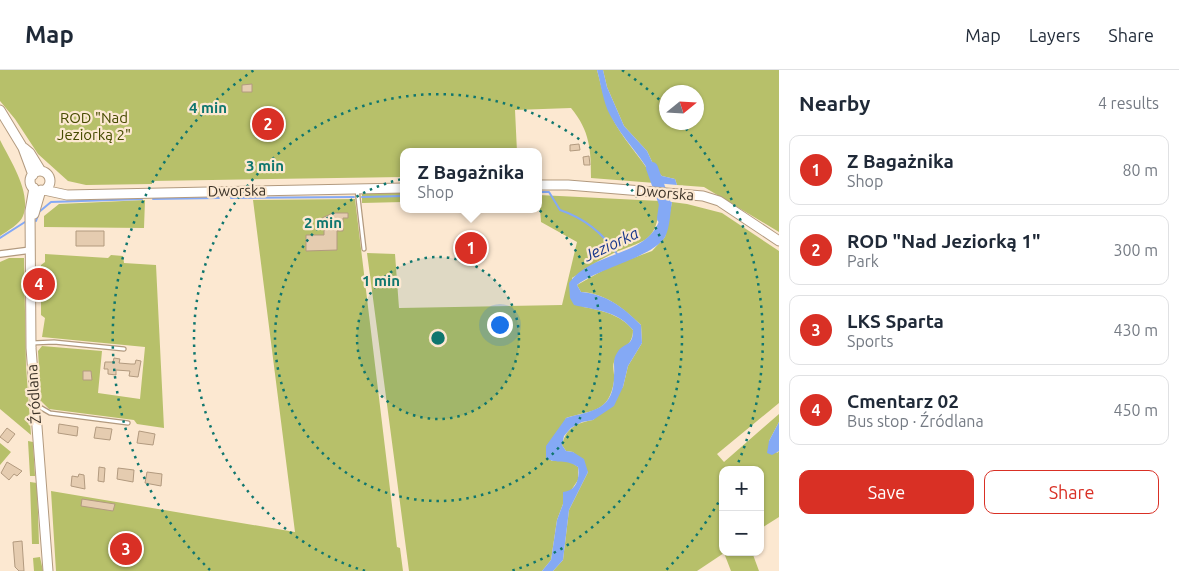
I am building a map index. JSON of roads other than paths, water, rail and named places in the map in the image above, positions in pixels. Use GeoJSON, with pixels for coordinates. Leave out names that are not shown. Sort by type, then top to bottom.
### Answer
{"type":"FeatureCollection","features":[{"type":"Feature","properties":{"kind":"street"},"geometry":{"type":"LineString","coordinates":[[0,110],[37,173],[48,174],[50,182],[40,189]]}},
{"type":"Feature","properties":{"kind":"street","name":"Źródlana"},"geometry":{"type":"LineString","coordinates":[[37,173],[30,180],[40,189],[31,200],[31,343],[48,571]]}},
{"type":"Feature","properties":{"kind":"street","name":"Dworska"},"geometry":{"type":"LineString","coordinates":[[50,182],[71,193]]}},
{"type":"Feature","properties":{"kind":"street","name":"Dworska"},"geometry":{"type":"LineString","coordinates":[[542,185],[704,196],[719,201],[779,240]]}},
{"type":"Feature","properties":{"kind":"street","name":"Dworska"},"geometry":{"type":"LineString","coordinates":[[40,189],[66,194],[400,188]]}},
{"type":"Feature","properties":{"kind":"street"},"geometry":{"type":"LineString","coordinates":[[0,254],[31,250]]}},
{"type":"Feature","properties":{"kind":"lane"},"geometry":{"type":"LineString","coordinates":[[357,189],[364,249]]}},
{"type":"Feature","properties":{"kind":"lane"},"geometry":{"type":"LineString","coordinates":[[31,343],[54,342],[124,349]]}},
{"type":"Feature","properties":{"kind":"lane"},"geometry":{"type":"LineString","coordinates":[[35,404],[50,413],[128,423]]}},
{"type":"Feature","properties":{"kind":"water"},"geometry":{"type":"Polygon","coordinates":[[[597,70],[603,70],[607,87],[624,126],[647,151],[656,170],[662,176],[675,179],[677,185],[655,183],[645,165],[610,115],[597,70]]]}},
{"type":"Feature","properties":{"kind":"water"},"geometry":{"type":"Polygon","coordinates":[[[660,201],[672,202],[667,233],[659,244],[649,251],[598,273],[577,285],[581,292],[598,295],[614,302],[634,318],[641,325],[642,343],[628,366],[623,387],[614,406],[593,420],[582,422],[571,428],[564,436],[562,445],[566,451],[573,452],[584,459],[588,472],[569,510],[563,560],[553,571],[542,571],[551,560],[557,520],[563,504],[563,492],[574,487],[578,476],[578,467],[573,464],[546,458],[546,446],[566,418],[593,410],[606,402],[613,387],[615,356],[620,349],[630,342],[633,336],[633,330],[613,315],[574,305],[570,298],[569,283],[591,265],[631,248],[652,233],[660,219],[660,201]]]}},
{"type":"Feature","properties":{"kind":"water"},"geometry":{"type":"Polygon","coordinates":[[[779,422],[779,451],[772,455],[767,453],[769,441],[779,422]]]}},
{"type":"Feature","properties":{"kind":"waterway","name":"Jeziorka"},"geometry":{"type":"LineString","coordinates":[[652,168],[665,204],[663,218]]}},
{"type":"Feature","properties":{"kind":"waterway"},"geometry":{"type":"LineString","coordinates":[[542,192],[549,192],[560,210],[577,217],[592,227],[617,254]]}},
{"type":"Feature","properties":{"kind":"waterway"},"geometry":{"type":"LineString","coordinates":[[362,197],[400,196]]}},
{"type":"Feature","properties":{"kind":"waterway"},"geometry":{"type":"LineString","coordinates":[[231,198],[354,197]]}},
{"type":"Feature","properties":{"kind":"waterway"},"geometry":{"type":"LineString","coordinates":[[153,199],[219,198]]}},
{"type":"Feature","properties":{"kind":"waterway"},"geometry":{"type":"LineString","coordinates":[[36,221],[39,212],[51,202],[142,199]]}},
{"type":"Feature","properties":{"kind":"waterway"},"geometry":{"type":"LineString","coordinates":[[0,238],[25,222]]}},
{"type":"Feature","properties":{"kind":"place","name":"ROD \"Nad Jeziorką 1\""},"geometry":{"type":"Point","coordinates":[268,124]}},
{"type":"Feature","properties":{"kind":"place","name":"Z Bagażnika"},"geometry":{"type":"Point","coordinates":[471,248]}},
{"type":"Feature","properties":{"kind":"place","name":"Cmentarz 02"},"geometry":{"type":"Point","coordinates":[39,284]}},
{"type":"Feature","properties":{"kind":"place","name":"LKS Sparta"},"geometry":{"type":"Point","coordinates":[126,549]}},
{"type":"Feature","properties":{"kind":"park label","name":"ROD \"Nad Jeziorką 2\""},"geometry":{"type":"Point","coordinates":[94,126]}}]}
